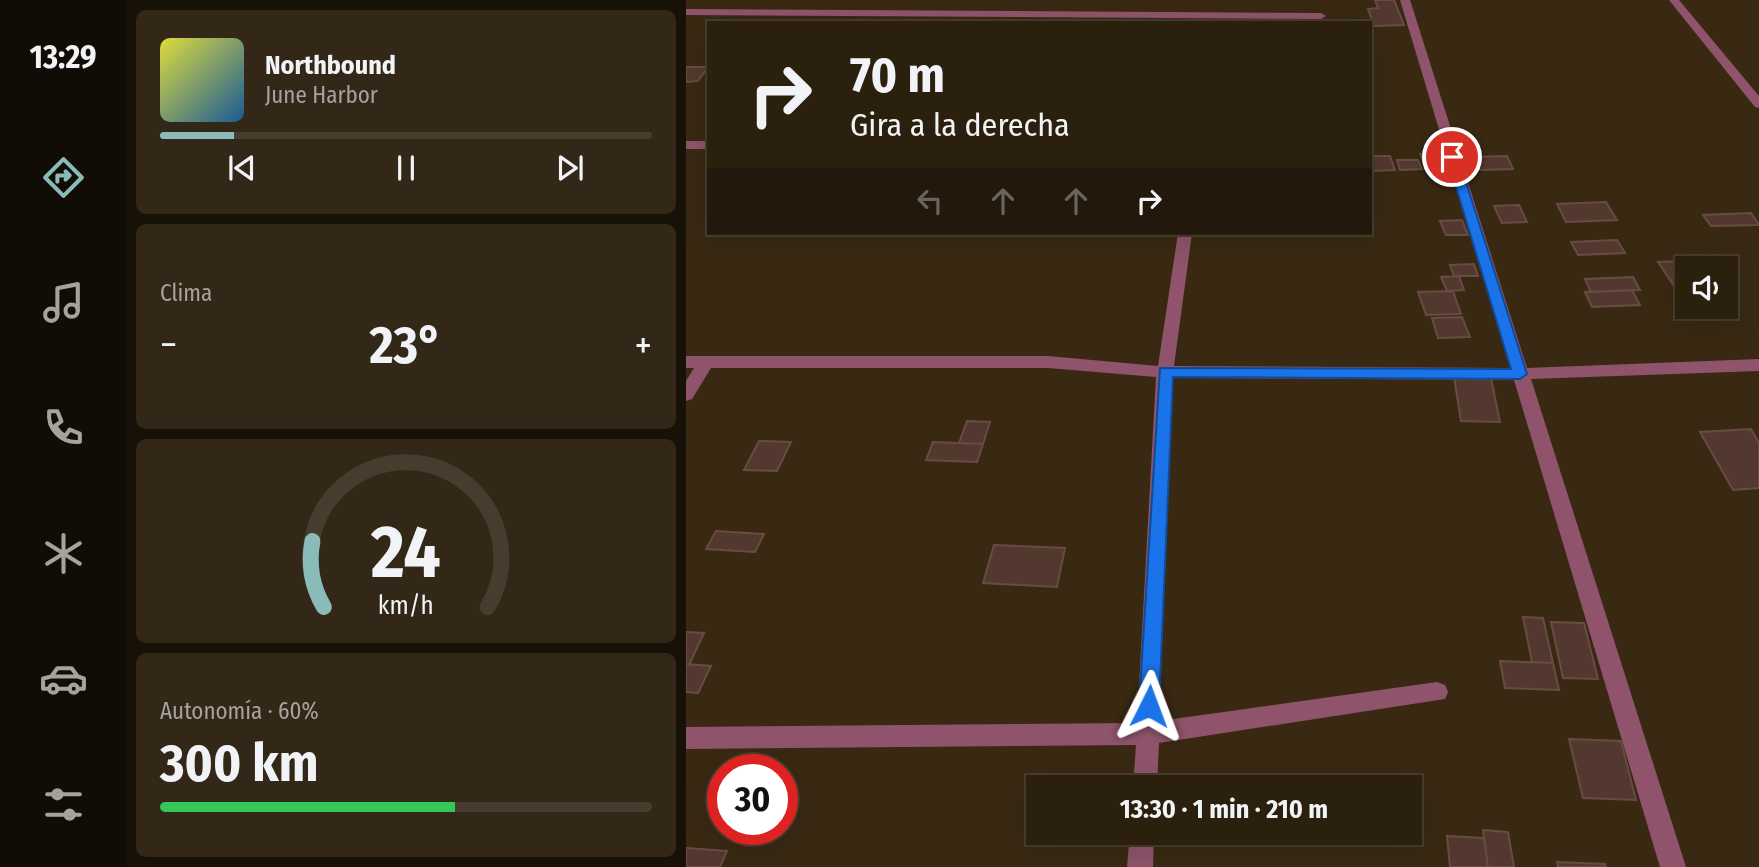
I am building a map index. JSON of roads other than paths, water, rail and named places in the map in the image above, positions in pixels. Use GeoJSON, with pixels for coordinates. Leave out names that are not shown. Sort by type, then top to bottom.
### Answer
{"type":"FeatureCollection","features":[{"type":"Feature","properties":{"kind":"street"},"geometry":{"type":"LineString","coordinates":[[1205,19],[1207,0]]}},
{"type":"Feature","properties":{"kind":"street"},"geometry":{"type":"LineString","coordinates":[[1405,0],[1674,867]]}},
{"type":"Feature","properties":{"kind":"street"},"geometry":{"type":"LineString","coordinates":[[1674,0],[1759,104]]}},
{"type":"Feature","properties":{"kind":"street"},"geometry":{"type":"LineString","coordinates":[[686,12],[1205,19],[1321,16]]}},
{"type":"Feature","properties":{"kind":"street"},"geometry":{"type":"LineString","coordinates":[[686,145],[707,145]]}},
{"type":"Feature","properties":{"kind":"street"},"geometry":{"type":"LineString","coordinates":[[1145,775],[1165,372],[1185,235]]}},
{"type":"Feature","properties":{"kind":"street"},"geometry":{"type":"LineString","coordinates":[[686,362],[1048,362],[1165,372],[1520,374],[1759,365]]}},
{"type":"Feature","properties":{"kind":"street"},"geometry":{"type":"LineString","coordinates":[[686,395],[706,362]]}},
{"type":"Feature","properties":{"kind":"street"},"geometry":{"type":"LineString","coordinates":[[686,738],[1147,734],[1437,692]]}},
{"type":"Feature","properties":{"kind":"street"},"geometry":{"type":"LineString","coordinates":[[1140,867],[1141,845]]}}]}
